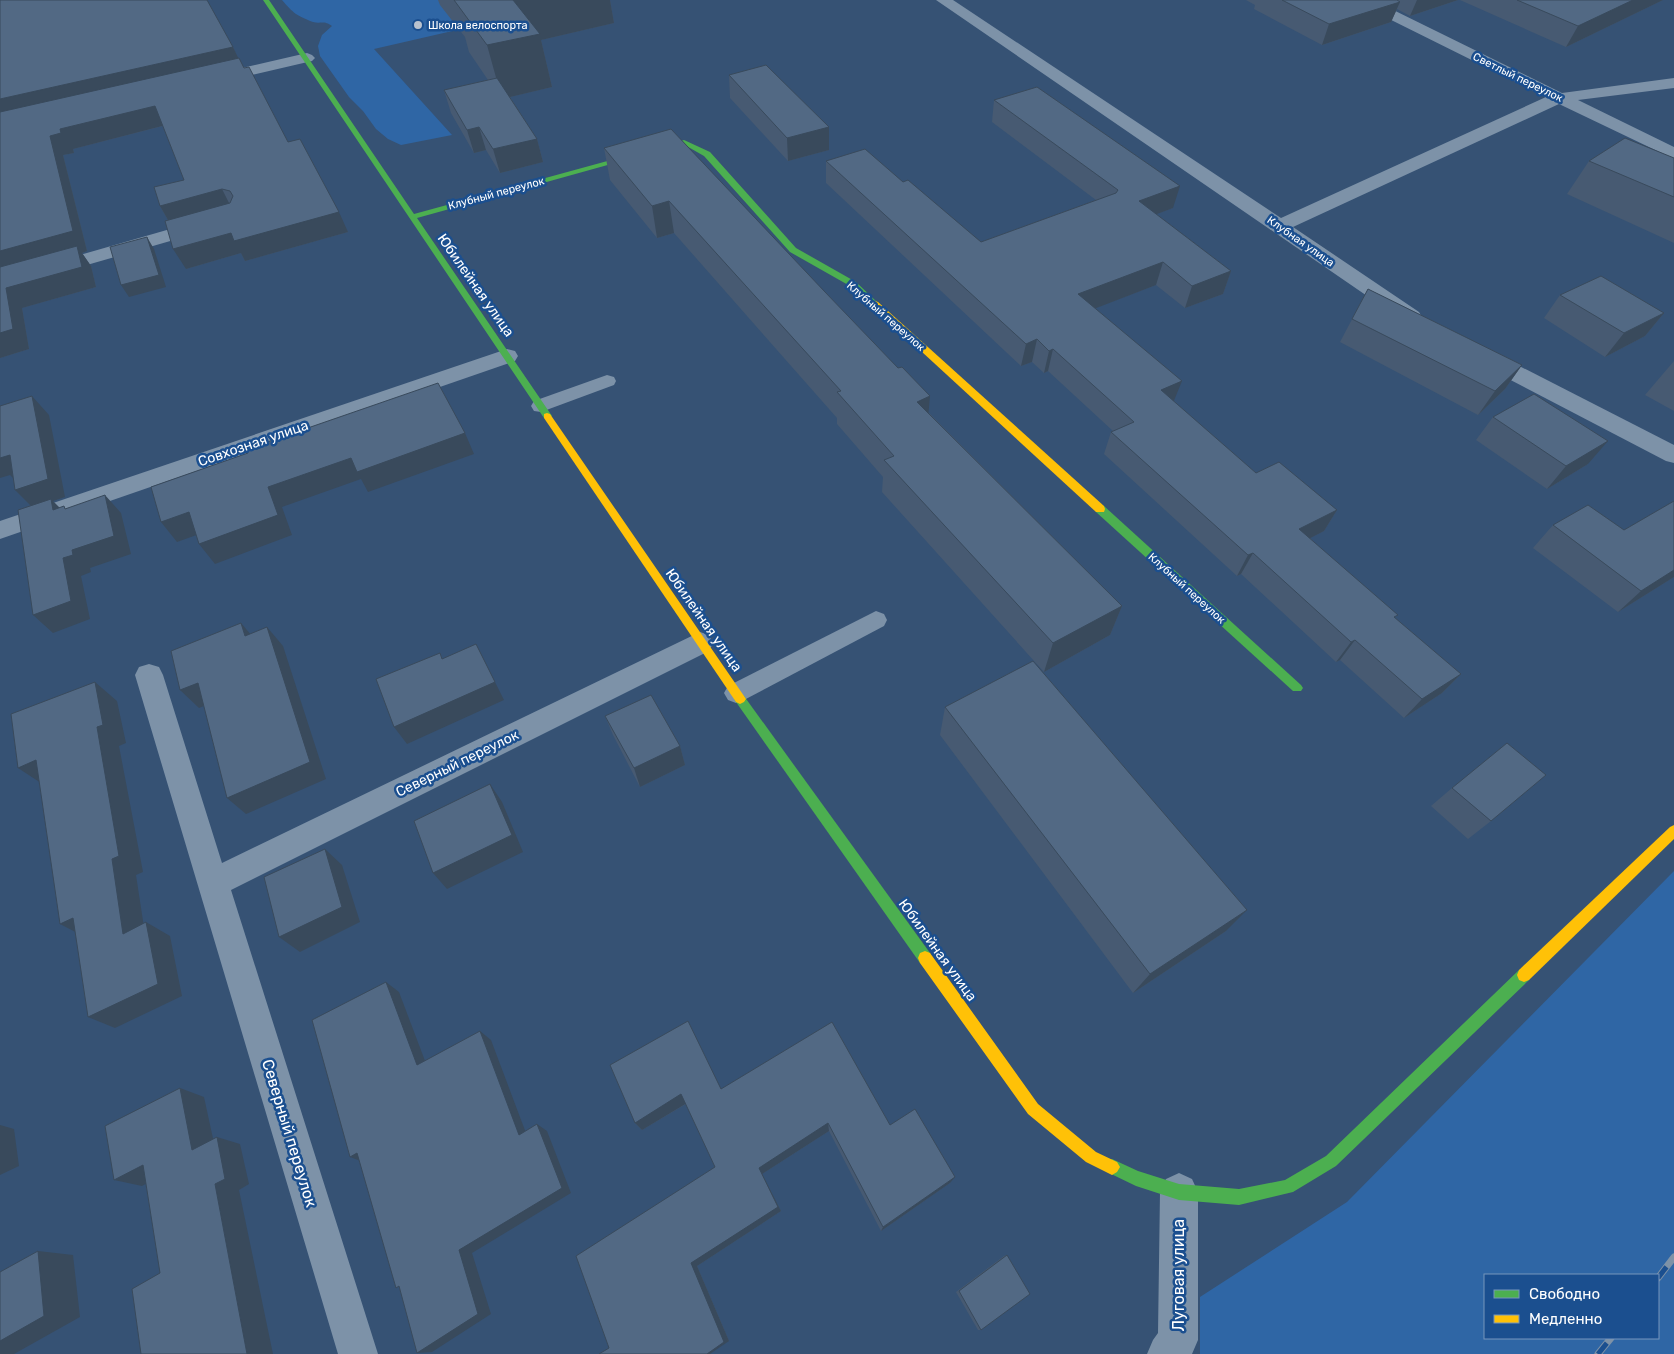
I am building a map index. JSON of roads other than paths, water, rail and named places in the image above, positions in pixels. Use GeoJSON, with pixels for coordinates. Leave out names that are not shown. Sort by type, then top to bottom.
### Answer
{"type":"FeatureCollection","features":[{"type":"Feature","properties":{"kind":"street","name":"Юбилейная улица"},"geometry":{"type":"LineString","coordinates":[[266,0],[307,58],[411,217],[736,693],[1034,1109],[1091,1157],[1136,1178],[1179,1192],[1239,1197],[1288,1187],[1331,1161],[1674,831]]}},
{"type":"Feature","properties":{"kind":"street","name":"Клубная улица"},"geometry":{"type":"LineString","coordinates":[[943,0],[1428,327]]}},
{"type":"Feature","properties":{"kind":"street","name":"Светлый переулок"},"geometry":{"type":"LineString","coordinates":[[1362,0],[1674,154]]}},
{"type":"Feature","properties":{"kind":"street"},"geometry":{"type":"LineString","coordinates":[[202,82],[307,58]]}},
{"type":"Feature","properties":{"kind":"street"},"geometry":{"type":"LineString","coordinates":[[1280,226],[1558,98],[1674,83]]}},
{"type":"Feature","properties":{"kind":"street","name":"Клубный переулок"},"geometry":{"type":"LineString","coordinates":[[411,217],[684,142],[707,154],[793,250],[853,284],[1297,688]]}},
{"type":"Feature","properties":{"kind":"street"},"geometry":{"type":"LineString","coordinates":[[0,284],[223,220]]}},
{"type":"Feature","properties":{"kind":"street"},"geometry":{"type":"LineString","coordinates":[[1463,346],[1674,455]]}},
{"type":"Feature","properties":{"kind":"street","name":"Совхозная улица"},"geometry":{"type":"LineString","coordinates":[[0,530],[507,356]]}},
{"type":"Feature","properties":{"kind":"street","name":"Северный переулок"},"geometry":{"type":"LineString","coordinates":[[213,883],[700,642]]}},
{"type":"Feature","properties":{"kind":"street","name":"Северный переулок"},"geometry":{"type":"LineString","coordinates":[[149,675],[358,1354]]}},
{"type":"Feature","properties":{"kind":"street","name":"Луговая улица"},"geometry":{"type":"LineString","coordinates":[[1167,1354],[1178,1340],[1179,1192]]}},
{"type":"Feature","properties":{"kind":"lane"},"geometry":{"type":"LineString","coordinates":[[541,406],[607,381]]}},
{"type":"Feature","properties":{"kind":"lane"},"geometry":{"type":"LineString","coordinates":[[736,693],[876,620]]}},
{"type":"Feature","properties":{"kind":"railway"},"geometry":{"type":"LineString","coordinates":[[1659,1277],[1674,1257]]}},
{"type":"Feature","properties":{"kind":"railway"},"geometry":{"type":"LineString","coordinates":[[1598,1354],[1610,1339]]}},
{"type":"Feature","properties":{"kind":"place","name":"Школа велоспорта"},"geometry":{"type":"Point","coordinates":[418,25]}}]}
